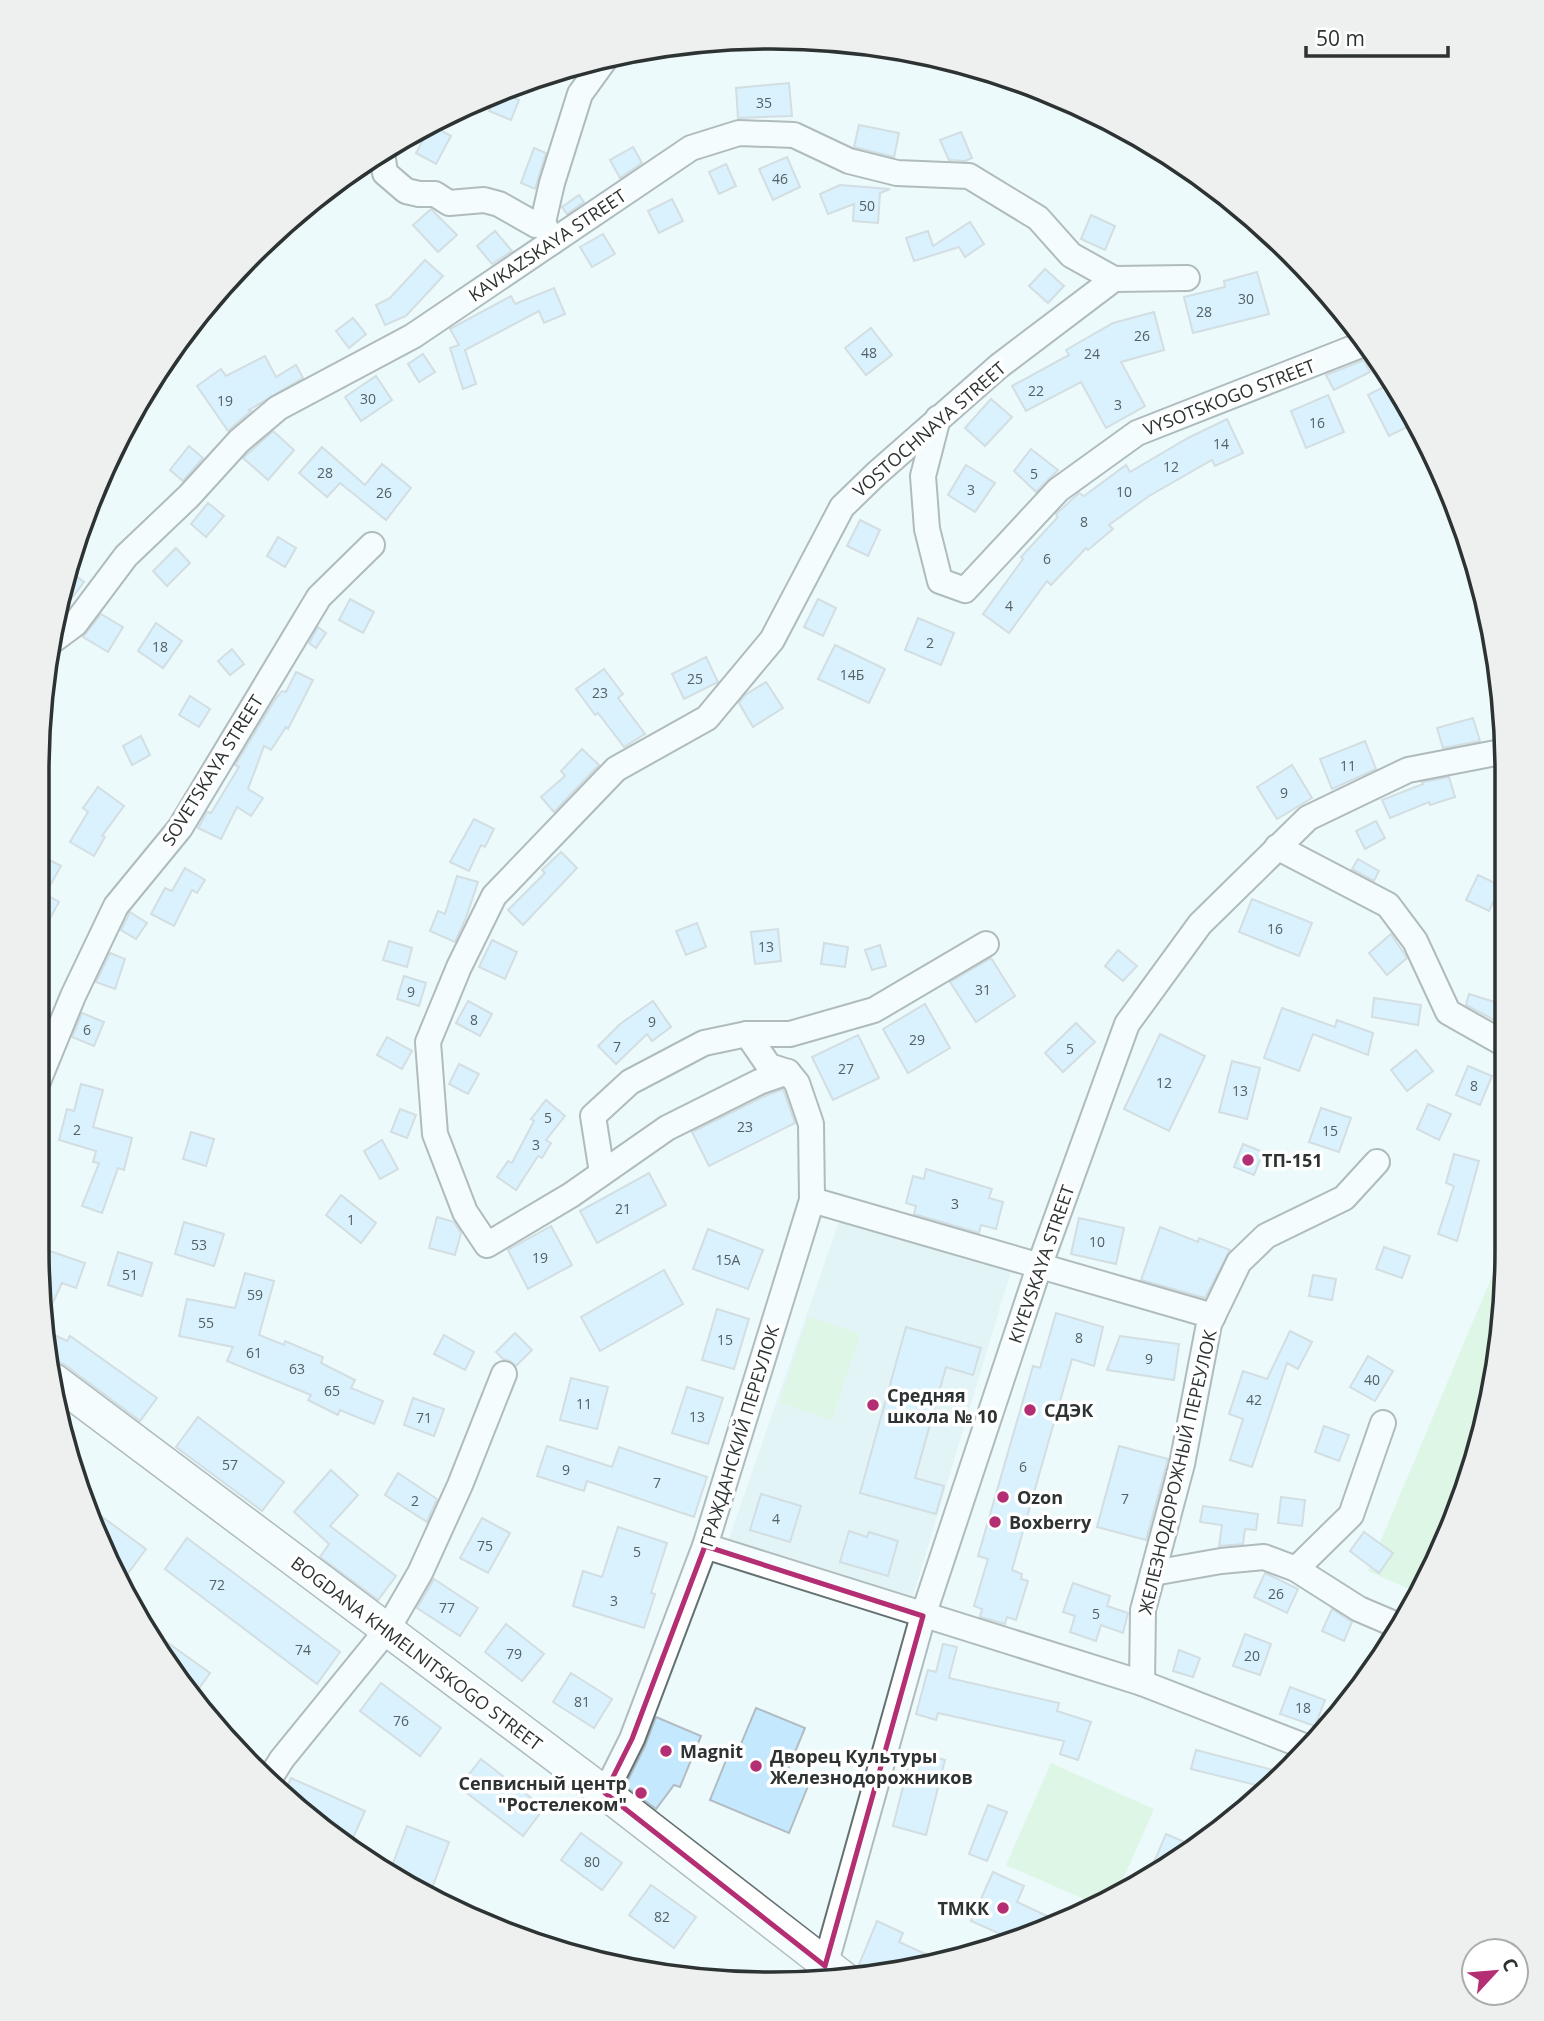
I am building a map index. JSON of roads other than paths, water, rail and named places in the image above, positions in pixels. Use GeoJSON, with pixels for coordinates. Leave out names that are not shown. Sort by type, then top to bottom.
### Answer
{"type":"FeatureCollection","features":[{"type":"Feature","properties":{"kind":"main road","name":"BOGDANA KHMELNITSKOGO STREET"},"geometry":{"type":"LineString","coordinates":[[62,1386],[605,1793],[830,1969]]}},
{"type":"Feature","properties":{"kind":"street"},"geometry":{"type":"LineString","coordinates":[[384,163],[385,173],[406,191],[435,194],[449,203],[484,200],[499,204],[548,232],[552,183],[580,94],[596,71]]}},
{"type":"Feature","properties":{"kind":"street","name":"KAVKAZSKAYA STREET"},"geometry":{"type":"LineString","coordinates":[[63,633],[75,624],[125,555],[189,496],[239,441],[278,408],[413,336],[548,232],[691,148],[739,133],[794,135],[849,161],[897,173],[969,176],[1038,218],[1070,255],[1114,279]]}},
{"type":"Feature","properties":{"kind":"street"},"geometry":{"type":"LineString","coordinates":[[1114,279],[1187,278]]}},
{"type":"Feature","properties":{"kind":"street","name":"VOSTOCHNAYA STREET"},"geometry":{"type":"LineString","coordinates":[[602,1173],[571,1195],[487,1245],[465,1212],[435,1134],[428,1042],[459,967],[495,896],[616,769],[708,718],[772,640],[842,507],[999,366],[1114,279]]}},
{"type":"Feature","properties":{"kind":"street","name":"VYSOTSKOGO STREET"},"geometry":{"type":"LineString","coordinates":[[938,418],[923,476],[927,529],[940,581],[965,590],[1058,491],[1137,433],[1356,347]]}},
{"type":"Feature","properties":{"kind":"street","name":"SOVETSKAYA STREET"},"geometry":{"type":"LineString","coordinates":[[49,1055],[73,996],[116,906],[180,828],[319,597],[372,545]]}},
{"type":"Feature","properties":{"kind":"street","name":"KIYEVSKAYA STREET"},"geometry":{"type":"LineString","coordinates":[[836,1969],[923,1616],[1040,1264],[1127,1024],[1200,925],[1308,818],[1408,770],[1494,753]]}},
{"type":"Feature","properties":{"kind":"street"},"geometry":{"type":"LineString","coordinates":[[1277,847],[1388,905],[1415,941],[1448,1012],[1495,1039]]}},
{"type":"Feature","properties":{"kind":"street"},"geometry":{"type":"LineString","coordinates":[[788,1072],[759,1082],[667,1128],[602,1173],[593,1116],[629,1082],[704,1043],[747,1034],[790,1034],[874,1010],[986,944]]}},
{"type":"Feature","properties":{"kind":"street","name":"ГРАЖДАНСКИЙ ПЕРЕУЛОК"},"geometry":{"type":"LineString","coordinates":[[605,1793],[632,1740],[705,1546],[812,1200],[811,1124],[797,1083],[788,1072],[769,1066],[747,1034]]}},
{"type":"Feature","properties":{"kind":"street","name":"ЖЕЛЕЗНОДОРОЖНЫЙ ПЕРЕУЛОК"},"geometry":{"type":"LineString","coordinates":[[1142,1684],[1143,1610],[1182,1464],[1209,1324],[1239,1262],[1266,1236],[1344,1198],[1377,1162]]}},
{"type":"Feature","properties":{"kind":"street"},"geometry":{"type":"LineString","coordinates":[[812,1200],[1213,1316]]}},
{"type":"Feature","properties":{"kind":"street"},"geometry":{"type":"LineString","coordinates":[[274,1772],[387,1630],[420,1573],[455,1498],[504,1374]]}},
{"type":"Feature","properties":{"kind":"street"},"geometry":{"type":"LineString","coordinates":[[1296,1569],[1351,1515],[1383,1423]]}},
{"type":"Feature","properties":{"kind":"street"},"geometry":{"type":"LineString","coordinates":[[705,1546],[1142,1684],[1299,1744]]}},
{"type":"Feature","properties":{"kind":"street"},"geometry":{"type":"LineString","coordinates":[[1153,1573],[1221,1561],[1264,1557],[1296,1569],[1359,1609],[1391,1623]]}},
{"type":"Feature","properties":{"kind":"place","name":"ТП-151"},"geometry":{"type":"Point","coordinates":[1248,1160]}},
{"type":"Feature","properties":{"kind":"place","name":"Средняя школа № 10"},"geometry":{"type":"Point","coordinates":[873,1405]}},
{"type":"Feature","properties":{"kind":"place","name":"СДЭК"},"geometry":{"type":"Point","coordinates":[1030,1410]}},
{"type":"Feature","properties":{"kind":"place","name":"Ozon"},"geometry":{"type":"Point","coordinates":[1003,1497]}},
{"type":"Feature","properties":{"kind":"place","name":"Boxberry"},"geometry":{"type":"Point","coordinates":[995,1522]}},
{"type":"Feature","properties":{"kind":"place","name":"Magnit"},"geometry":{"type":"Point","coordinates":[666,1751]}},
{"type":"Feature","properties":{"kind":"place","name":"Дворец Культуры Железнодорожников"},"geometry":{"type":"Point","coordinates":[756,1766]}},
{"type":"Feature","properties":{"kind":"place","name":"Сепвисный центр \"Ростелеком\""},"geometry":{"type":"Point","coordinates":[641,1793]}},
{"type":"Feature","properties":{"kind":"place","name":"ТМКК"},"geometry":{"type":"Point","coordinates":[1003,1908]}}]}
